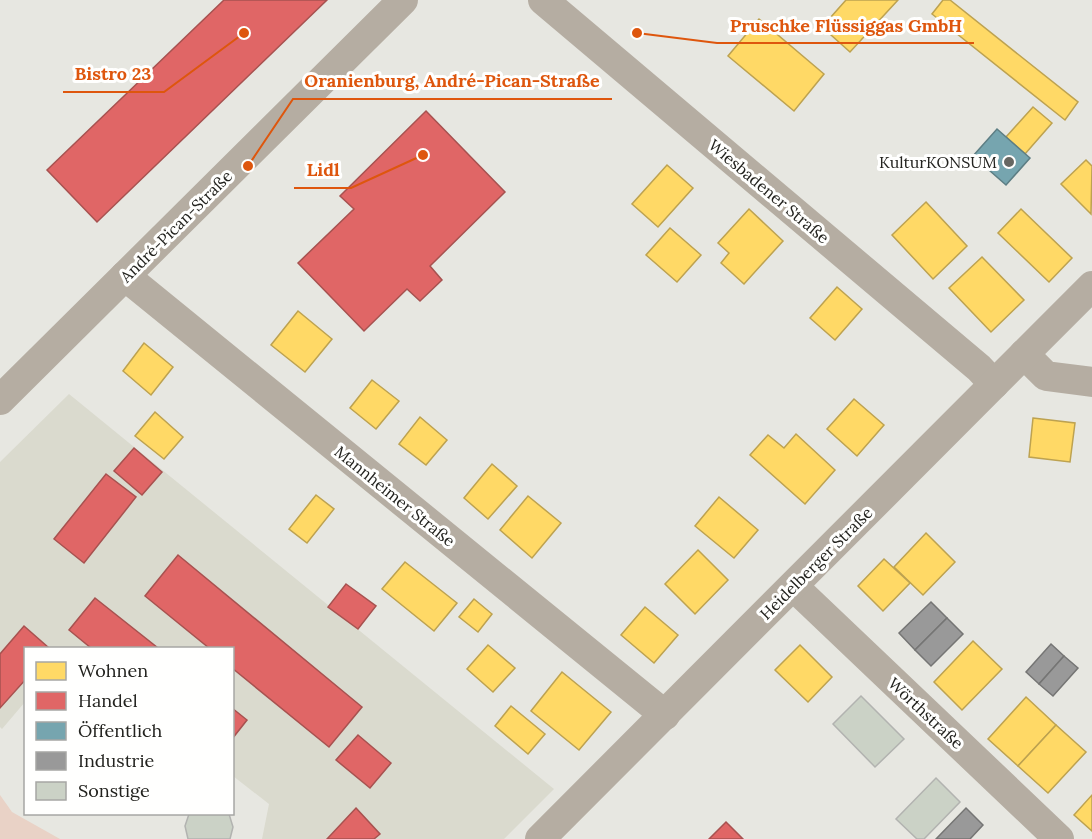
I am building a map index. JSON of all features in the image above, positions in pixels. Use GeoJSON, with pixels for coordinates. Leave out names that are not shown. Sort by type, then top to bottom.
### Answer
{"type":"FeatureCollection","features":[{"type":"Feature","properties":{"kind":"street","name":"André-Pican-Straße"},"geometry":{"type":"LineString","coordinates":[[0,400],[403,0]]}},
{"type":"Feature","properties":{"kind":"street","name":"Wiesbadener Straße"},"geometry":{"type":"LineString","coordinates":[[543,0],[970,360],[994,384]]}},
{"type":"Feature","properties":{"kind":"street","name":"Mannheimer Straße"},"geometry":{"type":"LineString","coordinates":[[125,276],[665,715]]}},
{"type":"Feature","properties":{"kind":"street","name":"Heidelberger Straße"},"geometry":{"type":"LineString","coordinates":[[540,839],[1092,286]]}},
{"type":"Feature","properties":{"kind":"street"},"geometry":{"type":"LineString","coordinates":[[1024,354],[1046,376],[1092,382]]}},
{"type":"Feature","properties":{"kind":"street","name":"Wörthstraße"},"geometry":{"type":"LineString","coordinates":[[793,586],[1059,839]]}},
{"type":"Feature","properties":{"kind":"shaded area"},"geometry":{"type":"Polygon","coordinates":[[[69,394],[554,789],[504,839],[262,839],[269,804],[234,777],[234,647],[24,647],[24,703],[2,729],[0,727],[0,462],[69,394]]]}},
{"type":"Feature","properties":{"kind":"shaded area"},"geometry":{"type":"Polygon","coordinates":[[[0,795],[12,812],[60,839],[0,839],[0,795]]]}},
{"type":"Feature","properties":{"kind":"building: Wohnen"},"geometry":{"type":"Polygon","coordinates":[[[846,0],[898,0],[850,52],[822,27],[846,0]]]}},
{"type":"Feature","properties":{"kind":"building: Wohnen"},"geometry":{"type":"Polygon","coordinates":[[[943,0],[950,0],[1078,102],[1065,120],[932,14],[943,0]]]}},
{"type":"Feature","properties":{"kind":"building: Wohnen"},"geometry":{"type":"Polygon","coordinates":[[[759,19],[824,74],[794,111],[728,56],[759,19]]]}},
{"type":"Feature","properties":{"kind":"building: Wohnen"},"geometry":{"type":"Polygon","coordinates":[[[1033,107],[1052,123],[1025,154],[1006,137],[1033,107]]]}},
{"type":"Feature","properties":{"kind":"building: Wohnen"},"geometry":{"type":"Polygon","coordinates":[[[1086,160],[1092,166],[1091,214],[1061,184],[1086,160]]]}},
{"type":"Feature","properties":{"kind":"building: Wohnen"},"geometry":{"type":"Polygon","coordinates":[[[667,165],[693,188],[658,227],[632,204],[667,165]]]}},
{"type":"Feature","properties":{"kind":"building: Wohnen"},"geometry":{"type":"Polygon","coordinates":[[[926,202],[967,246],[933,279],[892,235],[926,202]]]}},
{"type":"Feature","properties":{"kind":"building: Wohnen"},"geometry":{"type":"Polygon","coordinates":[[[749,209],[783,241],[744,284],[721,263],[729,253],[718,243],[749,209]]]}},
{"type":"Feature","properties":{"kind":"building: Wohnen"},"geometry":{"type":"Polygon","coordinates":[[[1021,209],[1072,258],[1049,282],[998,233],[1021,209]]]}},
{"type":"Feature","properties":{"kind":"building: Wohnen"},"geometry":{"type":"Polygon","coordinates":[[[670,228],[701,255],[677,282],[646,255],[670,228]]]}},
{"type":"Feature","properties":{"kind":"building: Wohnen"},"geometry":{"type":"Polygon","coordinates":[[[982,257],[1024,300],[991,332],[949,288],[982,257]]]}},
{"type":"Feature","properties":{"kind":"building: Wohnen"},"geometry":{"type":"Polygon","coordinates":[[[837,287],[862,309],[835,340],[810,318],[837,287]]]}},
{"type":"Feature","properties":{"kind":"building: Wohnen"},"geometry":{"type":"Polygon","coordinates":[[[298,311],[332,339],[305,372],[271,345],[298,311]]]}},
{"type":"Feature","properties":{"kind":"building: Wohnen"},"geometry":{"type":"Polygon","coordinates":[[[144,343],[173,367],[151,395],[123,371],[144,343]]]}},
{"type":"Feature","properties":{"kind":"building: Wohnen"},"geometry":{"type":"Polygon","coordinates":[[[372,380],[399,401],[376,429],[350,408],[372,380]]]}},
{"type":"Feature","properties":{"kind":"building: Wohnen"},"geometry":{"type":"Polygon","coordinates":[[[854,399],[884,425],[857,456],[827,429],[854,399]]]}},
{"type":"Feature","properties":{"kind":"building: Wohnen"},"geometry":{"type":"Polygon","coordinates":[[[155,412],[183,437],[164,459],[135,436],[155,412]]]}},
{"type":"Feature","properties":{"kind":"building: Wohnen"},"geometry":{"type":"Polygon","coordinates":[[[420,417],[447,440],[426,465],[399,444],[420,417]]]}},
{"type":"Feature","properties":{"kind":"building: Wohnen"},"geometry":{"type":"Polygon","coordinates":[[[1033,418],[1075,423],[1070,462],[1029,457],[1033,418]]]}},
{"type":"Feature","properties":{"kind":"building: Wohnen"},"geometry":{"type":"Polygon","coordinates":[[[796,434],[835,470],[805,504],[750,455],[768,435],[784,448],[796,434]]]}},
{"type":"Feature","properties":{"kind":"building: Wohnen"},"geometry":{"type":"Polygon","coordinates":[[[492,464],[517,486],[488,519],[464,498],[492,464]]]}},
{"type":"Feature","properties":{"kind":"building: Wohnen"},"geometry":{"type":"Polygon","coordinates":[[[316,495],[334,509],[307,543],[289,529],[316,495]]]}},
{"type":"Feature","properties":{"kind":"building: Wohnen"},"geometry":{"type":"Polygon","coordinates":[[[528,496],[561,523],[532,558],[500,530],[528,496]]]}},
{"type":"Feature","properties":{"kind":"building: Wohnen"},"geometry":{"type":"Polygon","coordinates":[[[719,497],[758,530],[734,558],[695,526],[719,497]]]}},
{"type":"Feature","properties":{"kind":"building: Wohnen"},"geometry":{"type":"Polygon","coordinates":[[[926,533],[955,562],[923,595],[894,567],[926,533]]]}},
{"type":"Feature","properties":{"kind":"building: Wohnen"},"geometry":{"type":"Polygon","coordinates":[[[698,550],[728,580],[695,614],[665,584],[698,550]]]}},
{"type":"Feature","properties":{"kind":"building: Wohnen"},"geometry":{"type":"Polygon","coordinates":[[[884,559],[910,583],[883,611],[858,586],[884,559]]]}},
{"type":"Feature","properties":{"kind":"building: Wohnen"},"geometry":{"type":"Polygon","coordinates":[[[405,562],[457,603],[434,631],[382,589],[405,562]]]}},
{"type":"Feature","properties":{"kind":"building: Wohnen"},"geometry":{"type":"Polygon","coordinates":[[[474,599],[492,614],[478,632],[459,617],[474,599]]]}},
{"type":"Feature","properties":{"kind":"building: Wohnen"},"geometry":{"type":"Polygon","coordinates":[[[645,607],[678,635],[654,663],[621,635],[645,607]]]}},
{"type":"Feature","properties":{"kind":"building: Wohnen"},"geometry":{"type":"Polygon","coordinates":[[[973,641],[1002,669],[962,710],[934,682],[973,641]]]}},
{"type":"Feature","properties":{"kind":"building: Wohnen"},"geometry":{"type":"Polygon","coordinates":[[[488,645],[515,668],[493,692],[467,669],[488,645]]]}},
{"type":"Feature","properties":{"kind":"building: Wohnen"},"geometry":{"type":"Polygon","coordinates":[[[800,645],[832,677],[808,702],[775,670],[800,645]]]}},
{"type":"Feature","properties":{"kind":"building: Wohnen"},"geometry":{"type":"Polygon","coordinates":[[[562,672],[611,712],[579,750],[531,711],[562,672]]]}},
{"type":"Feature","properties":{"kind":"building: Wohnen"},"geometry":{"type":"Polygon","coordinates":[[[1026,697],[1056,725],[1018,766],[988,739],[1026,697]]]}},
{"type":"Feature","properties":{"kind":"building: Wohnen"},"geometry":{"type":"Polygon","coordinates":[[[511,706],[545,734],[528,754],[495,726],[511,706]]]}},
{"type":"Feature","properties":{"kind":"building: Wohnen"},"geometry":{"type":"Polygon","coordinates":[[[1056,725],[1086,752],[1048,793],[1018,766],[1056,725]]]}},
{"type":"Feature","properties":{"kind":"building: Wohnen"},"geometry":{"type":"Polygon","coordinates":[[[1092,795],[1092,831],[1074,815],[1092,795]]]}},
{"type":"Feature","properties":{"kind":"building: Handel"},"geometry":{"type":"Polygon","coordinates":[[[224,0],[327,0],[97,222],[47,170],[224,0]]]}},
{"type":"Feature","properties":{"kind":"building: Handel"},"geometry":{"type":"Polygon","coordinates":[[[426,111],[505,192],[430,266],[442,280],[420,301],[407,289],[364,331],[298,263],[354,209],[340,196],[426,111]]]}},
{"type":"Feature","properties":{"kind":"building: Handel"},"geometry":{"type":"Polygon","coordinates":[[[134,448],[162,472],[142,495],[114,471],[134,448]]]}},
{"type":"Feature","properties":{"kind":"building: Handel"},"geometry":{"type":"Polygon","coordinates":[[[106,474],[136,497],[84,563],[54,539],[106,474]]]}},
{"type":"Feature","properties":{"kind":"building: Handel"},"geometry":{"type":"Polygon","coordinates":[[[178,555],[362,707],[329,747],[234,670],[234,647],[208,647],[145,596],[178,555]]]}},
{"type":"Feature","properties":{"kind":"building: Handel"},"geometry":{"type":"Polygon","coordinates":[[[346,584],[376,606],[358,629],[328,607],[346,584]]]}},
{"type":"Feature","properties":{"kind":"building: Handel"},"geometry":{"type":"Polygon","coordinates":[[[95,598],[157,647],[90,647],[69,630],[95,598]]]}},
{"type":"Feature","properties":{"kind":"building: Handel"},"geometry":{"type":"Polygon","coordinates":[[[24,626],[48,647],[24,647],[24,681],[0,708],[0,654],[24,626]]]}},
{"type":"Feature","properties":{"kind":"building: Handel"},"geometry":{"type":"Polygon","coordinates":[[[234,710],[247,720],[234,736],[234,710]]]}},
{"type":"Feature","properties":{"kind":"building: Handel"},"geometry":{"type":"Polygon","coordinates":[[[358,735],[391,763],[370,788],[336,760],[358,735]]]}},
{"type":"Feature","properties":{"kind":"building: Handel"},"geometry":{"type":"Polygon","coordinates":[[[356,808],[380,834],[374,839],[327,839],[356,808]]]}},
{"type":"Feature","properties":{"kind":"building: Handel"},"geometry":{"type":"Polygon","coordinates":[[[726,822],[743,839],[709,839],[726,822]]]}},
{"type":"Feature","properties":{"kind":"building: Öffentlich"},"geometry":{"type":"Polygon","coordinates":[[[997,129],[1030,158],[1006,185],[973,156],[997,129]]]}},
{"type":"Feature","properties":{"kind":"building: Industrie"},"geometry":{"type":"Polygon","coordinates":[[[931,602],[947,618],[915,650],[899,633],[931,602]]]}},
{"type":"Feature","properties":{"kind":"building: Industrie"},"geometry":{"type":"Polygon","coordinates":[[[947,618],[963,634],[931,666],[915,650],[947,618]]]}},
{"type":"Feature","properties":{"kind":"building: Industrie"},"geometry":{"type":"Polygon","coordinates":[[[1051,644],[1064,656],[1039,684],[1026,672],[1051,644]]]}},
{"type":"Feature","properties":{"kind":"building: Industrie"},"geometry":{"type":"Polygon","coordinates":[[[1064,656],[1078,668],[1053,696],[1039,684],[1064,656]]]}},
{"type":"Feature","properties":{"kind":"building: Industrie"},"geometry":{"type":"Polygon","coordinates":[[[966,808],[983,825],[970,839],[936,839],[966,808]]]}},
{"type":"Feature","properties":{"kind":"building: Sonstige"},"geometry":{"type":"Polygon","coordinates":[[[861,696],[904,739],[875,767],[833,724],[861,696]]]}},
{"type":"Feature","properties":{"kind":"building: Sonstige"},"geometry":{"type":"Polygon","coordinates":[[[936,778],[960,802],[924,839],[917,839],[896,819],[936,778]]]}},
{"type":"Feature","properties":{"kind":"building: Sonstige"},"geometry":{"type":"Polygon","coordinates":[[[189,815],[229,815],[233,827],[230,839],[188,839],[185,826],[189,815]]]}},
{"type":"Feature","properties":{"kind":"place","name":"Bistro 23"},"geometry":{"type":"Point","coordinates":[244,33]}},
{"type":"Feature","properties":{"kind":"place","name":"Pruschke Flüssiggas GmbH"},"geometry":{"type":"Point","coordinates":[637,33]}},
{"type":"Feature","properties":{"kind":"place","name":"Lidl"},"geometry":{"type":"Point","coordinates":[423,155]}},
{"type":"Feature","properties":{"kind":"place","name":"KulturKONSUM"},"geometry":{"type":"Point","coordinates":[1009,162]}},
{"type":"Feature","properties":{"kind":"place","name":"Oranienburg, André-Pican-Straße"},"geometry":{"type":"Point","coordinates":[248,166]}}]}
